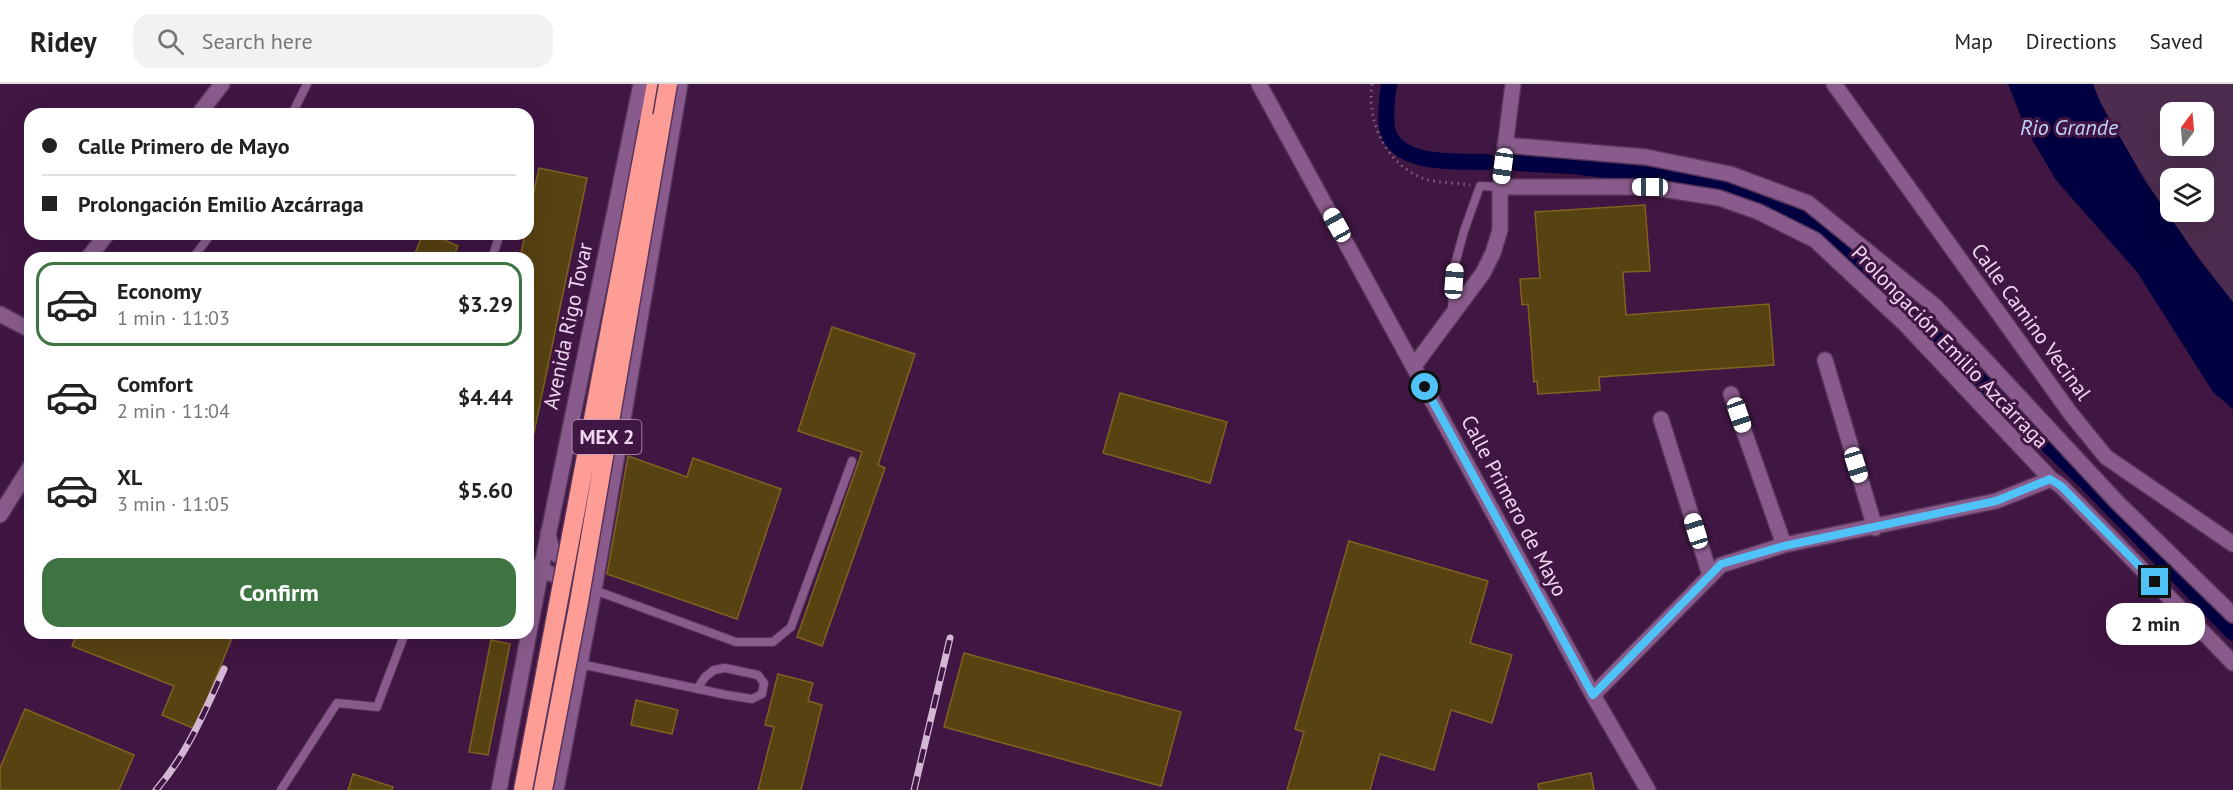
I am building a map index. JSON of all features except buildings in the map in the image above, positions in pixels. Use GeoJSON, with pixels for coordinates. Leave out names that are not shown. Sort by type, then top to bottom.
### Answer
{"type":"FeatureCollection","features":[{"type":"Feature","properties":{"kind":"highway","name":"Avenida Rigo Tovar"},"geometry":{"type":"LineString","coordinates":[[523,790],[656,84]]}},
{"type":"Feature","properties":{"kind":"highway","name":"MEX 2"},"geometry":{"type":"LineString","coordinates":[[543,790],[581,591],[669,84]]}},
{"type":"Feature","properties":{"kind":"street"},"geometry":{"type":"LineString","coordinates":[[204,108],[222,84]]}},
{"type":"Feature","properties":{"kind":"street","name":"Avenida Rigo Tovar"},"geometry":{"type":"LineString","coordinates":[[535,567],[548,533],[641,84]]}},
{"type":"Feature","properties":{"kind":"street"},"geometry":{"type":"LineString","coordinates":[[556,790],[594,590],[680,84]]}},
{"type":"Feature","properties":{"kind":"street","name":"Calle Primero de Mayo"},"geometry":{"type":"LineString","coordinates":[[1259,84],[1593,695],[1648,790]]}},
{"type":"Feature","properties":{"kind":"street"},"geometry":{"type":"LineString","coordinates":[[1414,366],[1484,273],[1493,253],[1500,230],[1500,187],[1513,84]]}},
{"type":"Feature","properties":{"kind":"street","name":"Calle Camino Vecinal"},"geometry":{"type":"LineString","coordinates":[[1834,84],[2071,414],[2106,457],[2233,544]]}},
{"type":"Feature","properties":{"kind":"street"},"geometry":{"type":"LineString","coordinates":[[1505,146],[1646,157],[1730,174],[1808,203],[1935,306],[2118,503],[2233,615]]}},
{"type":"Feature","properties":{"kind":"street","name":"Prolongación Emilio Azcárraga"},"geometry":{"type":"LineString","coordinates":[[1500,187],[1661,188],[1719,198],[1759,212],[1815,240],[1906,325],[2050,479],[2061,486],[2233,663]]}},
{"type":"Feature","properties":{"kind":"street"},"geometry":{"type":"LineString","coordinates":[[93,252],[102,240]]}},
{"type":"Feature","properties":{"kind":"street"},"geometry":{"type":"LineString","coordinates":[[0,314],[24,327]]}},
{"type":"Feature","properties":{"kind":"street"},"geometry":{"type":"LineString","coordinates":[[1825,360],[1875,528]]}},
{"type":"Feature","properties":{"kind":"street"},"geometry":{"type":"LineString","coordinates":[[1731,394],[1784,546]]}},
{"type":"Feature","properties":{"kind":"street"},"geometry":{"type":"LineString","coordinates":[[1661,419],[1710,575]]}},
{"type":"Feature","properties":{"kind":"street"},"geometry":{"type":"LineString","coordinates":[[0,515],[24,477]]}},
{"type":"Feature","properties":{"kind":"street"},"geometry":{"type":"LineString","coordinates":[[1593,695],[1721,564],[1784,546],[1996,501],[2050,479]]}},
{"type":"Feature","properties":{"kind":"street"},"geometry":{"type":"LineString","coordinates":[[548,533],[552,549],[558,556],[574,562],[591,558],[603,537]]}},
{"type":"Feature","properties":{"kind":"street"},"geometry":{"type":"LineString","coordinates":[[535,567],[594,590]]}},
{"type":"Feature","properties":{"kind":"street","name":"Avenida Rigo Tovar"},"geometry":{"type":"LineString","coordinates":[[499,790],[523,639]]}},
{"type":"Feature","properties":{"kind":"lane"},"geometry":{"type":"LineString","coordinates":[[295,108],[306,84]]}},
{"type":"Feature","properties":{"kind":"lane"},"geometry":{"type":"LineString","coordinates":[[1452,315],[1455,264],[1480,186],[1500,187]]}},
{"type":"Feature","properties":{"kind":"lane"},"geometry":{"type":"LineString","coordinates":[[594,590],[736,642],[773,642],[791,627],[852,461]]}},
{"type":"Feature","properties":{"kind":"lane"},"geometry":{"type":"LineString","coordinates":[[281,790],[337,703],[377,707],[403,639]]}},
{"type":"Feature","properties":{"kind":"lane"},"geometry":{"type":"LineString","coordinates":[[580,664],[697,689],[752,699],[762,694],[764,683],[758,675],[725,668],[714,670],[705,677],[697,689]]}},
{"type":"Feature","properties":{"kind":"path"},"geometry":{"type":"LineString","coordinates":[[1372,84],[1370,99],[1374,124],[1386,148],[1404,167],[1427,180],[1480,186]]}},
{"type":"Feature","properties":{"kind":"shaded area"},"geometry":{"type":"Polygon","coordinates":[[[2093,84],[2233,84],[2233,302],[2174,222],[2214,222],[2214,168],[2160,168],[2160,202],[2103,108],[2093,84]]]}},
{"type":"Feature","properties":{"kind":"water","name":"Rio Grande"},"geometry":{"type":"Polygon","coordinates":[[[2008,84],[2093,84],[2100,102],[2160,203],[2160,222],[2173,222],[2233,302],[2233,409],[2213,392],[2137,272],[2056,180],[2026,129],[2008,84]]]}},
{"type":"Feature","properties":{"kind":"waterway"},"geometry":{"type":"LineString","coordinates":[[1389,84],[1387,127],[1391,139],[1399,148],[1422,158],[1488,162]]}},
{"type":"Feature","properties":{"kind":"waterway"},"geometry":{"type":"LineString","coordinates":[[1517,163],[1572,166],[1693,180],[1773,202],[1818,225],[2084,480],[2233,633]]}},
{"type":"Feature","properties":{"kind":"railway"},"geometry":{"type":"LineString","coordinates":[[914,790],[950,638]]}},
{"type":"Feature","properties":{"kind":"railway"},"geometry":{"type":"LineString","coordinates":[[156,790],[186,747],[224,669]]}},
{"type":"Feature","properties":{"kind":"route"},"geometry":{"type":"LineString","coordinates":[[1425,387],[1593,695],[1721,564],[1784,546],[1996,501],[2050,479],[2061,486],[2155,582]]}}]}
